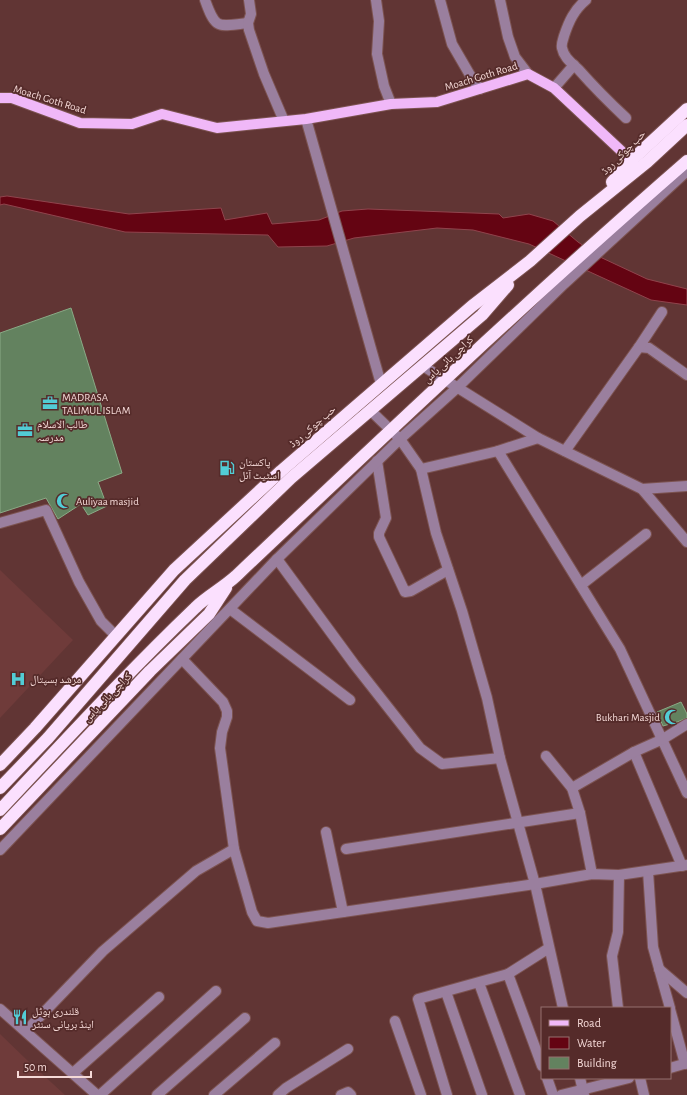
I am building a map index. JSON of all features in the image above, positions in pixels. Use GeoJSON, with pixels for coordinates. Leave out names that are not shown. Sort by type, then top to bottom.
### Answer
{"type":"FeatureCollection","features":[{"type":"Feature","properties":{"kind":"highway","name":"حب چوکی روڈ"},"geometry":{"type":"LineString","coordinates":[[577,219],[632,161],[687,109]]}},
{"type":"Feature","properties":{"kind":"highway","name":"حب چوکی روڈ"},"geometry":{"type":"LineString","coordinates":[[0,765],[36,728],[174,570],[281,471],[381,384],[472,306],[534,258],[577,219],[647,162],[687,125]]}},
{"type":"Feature","properties":{"kind":"highway","name":"کراچی بائی پاس"},"geometry":{"type":"LineString","coordinates":[[0,810],[197,606],[230,582],[445,379],[560,281],[687,161]]}},
{"type":"Feature","properties":{"kind":"highway"},"geometry":{"type":"LineString","coordinates":[[0,788],[48,738],[186,580],[291,478],[482,315],[534,258]]}},
{"type":"Feature","properties":{"kind":"highway","name":"کراچی بائی پاس"},"geometry":{"type":"LineString","coordinates":[[0,829],[171,650],[209,614],[230,582]]}},
{"type":"Feature","properties":{"kind":"main road","name":"Moach Goth Road"},"geometry":{"type":"LineString","coordinates":[[0,98],[12,98],[80,123],[132,124],[162,114],[217,128],[306,119],[391,104],[437,102],[528,74],[554,88],[632,161]]}},
{"type":"Feature","properties":{"kind":"street"},"geometry":{"type":"LineString","coordinates":[[205,0],[210,14],[216,23],[222,25],[248,23]]}},
{"type":"Feature","properties":{"kind":"street"},"geometry":{"type":"LineString","coordinates":[[249,0],[251,14],[248,23],[251,36],[262,68],[284,121]]}},
{"type":"Feature","properties":{"kind":"street"},"geometry":{"type":"LineString","coordinates":[[376,0],[379,21],[377,54],[384,86],[391,104]]}},
{"type":"Feature","properties":{"kind":"street"},"geometry":{"type":"LineString","coordinates":[[440,0],[452,44],[480,89]]}},
{"type":"Feature","properties":{"kind":"street"},"geometry":{"type":"LineString","coordinates":[[500,0],[508,37],[515,57],[528,74]]}},
{"type":"Feature","properties":{"kind":"street"},"geometry":{"type":"LineString","coordinates":[[586,0],[575,12],[567,25],[562,46],[564,54],[597,90],[626,118]]}},
{"type":"Feature","properties":{"kind":"street"},"geometry":{"type":"LineString","coordinates":[[554,88],[574,65]]}},
{"type":"Feature","properties":{"kind":"street"},"geometry":{"type":"LineString","coordinates":[[306,119],[381,384]]}},
{"type":"Feature","properties":{"kind":"street"},"geometry":{"type":"LineString","coordinates":[[601,242],[687,171]]}},
{"type":"Feature","properties":{"kind":"street"},"geometry":{"type":"LineString","coordinates":[[0,850],[277,559],[400,439],[458,387],[560,281]]}},
{"type":"Feature","properties":{"kind":"street"},"geometry":{"type":"LineString","coordinates":[[565,451],[662,312]]}},
{"type":"Feature","properties":{"kind":"street"},"geometry":{"type":"LineString","coordinates":[[639,347],[650,348],[687,375]]}},
{"type":"Feature","properties":{"kind":"street"},"geometry":{"type":"LineString","coordinates":[[423,366],[538,438],[642,489],[687,542]]}},
{"type":"Feature","properties":{"kind":"street"},"geometry":{"type":"LineString","coordinates":[[371,411],[400,439],[421,470],[436,533],[462,611],[487,698],[500,758],[534,884],[563,1007]]}},
{"type":"Feature","properties":{"kind":"street"},"geometry":{"type":"LineString","coordinates":[[421,470],[498,451],[538,438]]}},
{"type":"Feature","properties":{"kind":"street"},"geometry":{"type":"LineString","coordinates":[[498,451],[620,649],[687,793]]}},
{"type":"Feature","properties":{"kind":"street"},"geometry":{"type":"LineString","coordinates":[[377,461],[386,518],[379,533],[379,537],[405,592],[411,591],[448,570]]}},
{"type":"Feature","properties":{"kind":"street"},"geometry":{"type":"LineString","coordinates":[[642,489],[687,486]]}},
{"type":"Feature","properties":{"kind":"street"},"geometry":{"type":"LineString","coordinates":[[0,523],[46,510],[79,582],[100,621],[116,636]]}},
{"type":"Feature","properties":{"kind":"street"},"geometry":{"type":"LineString","coordinates":[[581,585],[646,534]]}},
{"type":"Feature","properties":{"kind":"street"},"geometry":{"type":"LineString","coordinates":[[277,559],[354,664],[420,748],[442,764],[500,758]]}},
{"type":"Feature","properties":{"kind":"street"},"geometry":{"type":"LineString","coordinates":[[230,609],[350,700]]}},
{"type":"Feature","properties":{"kind":"street"},"geometry":{"type":"LineString","coordinates":[[182,659],[223,702],[227,711],[220,748],[234,849],[252,912],[257,921],[268,923],[534,884],[592,874],[619,874],[685,866],[634,752]]}},
{"type":"Feature","properties":{"kind":"street"},"geometry":{"type":"LineString","coordinates":[[572,788],[634,752],[663,739],[687,724]]}},
{"type":"Feature","properties":{"kind":"street"},"geometry":{"type":"LineString","coordinates":[[546,756],[572,788],[580,813],[592,874]]}},
{"type":"Feature","properties":{"kind":"street"},"geometry":{"type":"LineString","coordinates":[[346,849],[580,813]]}},
{"type":"Feature","properties":{"kind":"street"},"geometry":{"type":"LineString","coordinates":[[326,832],[343,912]]}},
{"type":"Feature","properties":{"kind":"street"},"geometry":{"type":"LineString","coordinates":[[26,1031],[103,951],[196,871],[234,849]]}},
{"type":"Feature","properties":{"kind":"street"},"geometry":{"type":"LineString","coordinates":[[648,870],[653,947],[670,1007]]}},
{"type":"Feature","properties":{"kind":"street"},"geometry":{"type":"LineString","coordinates":[[618,1007],[612,956],[618,932],[619,874]]}},
{"type":"Feature","properties":{"kind":"street"},"geometry":{"type":"LineString","coordinates":[[447,1095],[417,1001],[420,998],[508,974],[549,948]]}},
{"type":"Feature","properties":{"kind":"street"},"geometry":{"type":"LineString","coordinates":[[659,969],[687,993]]}},
{"type":"Feature","properties":{"kind":"street"},"geometry":{"type":"LineString","coordinates":[[508,974],[541,1063]]}},
{"type":"Feature","properties":{"kind":"street"},"geometry":{"type":"LineString","coordinates":[[479,983],[520,1095]]}},
{"type":"Feature","properties":{"kind":"street"},"geometry":{"type":"LineString","coordinates":[[100,1095],[216,991]]}},
{"type":"Feature","properties":{"kind":"street"},"geometry":{"type":"LineString","coordinates":[[446,992],[482,1095]]}},
{"type":"Feature","properties":{"kind":"street"},"geometry":{"type":"LineString","coordinates":[[73,1073],[159,997]]}},
{"type":"Feature","properties":{"kind":"street"},"geometry":{"type":"LineString","coordinates":[[0,1009],[97,1095]]}},
{"type":"Feature","properties":{"kind":"street"},"geometry":{"type":"LineString","coordinates":[[671,1015],[675,1043],[686,1064],[671,1068]]}},
{"type":"Feature","properties":{"kind":"street"},"geometry":{"type":"LineString","coordinates":[[156,1095],[245,1018]]}},
{"type":"Feature","properties":{"kind":"street"},"geometry":{"type":"LineString","coordinates":[[395,1021],[421,1095]]}},
{"type":"Feature","properties":{"kind":"street"},"geometry":{"type":"LineString","coordinates":[[214,1095],[275,1043]]}},
{"type":"Feature","properties":{"kind":"street"},"geometry":{"type":"LineString","coordinates":[[278,1095],[286,1088],[348,1049]]}},
{"type":"Feature","properties":{"kind":"street"},"geometry":{"type":"LineString","coordinates":[[547,1079],[553,1095]]}},
{"type":"Feature","properties":{"kind":"street"},"geometry":{"type":"LineString","coordinates":[[580,1079],[583,1092]]}},
{"type":"Feature","properties":{"kind":"street"},"geometry":{"type":"LineString","coordinates":[[561,1095],[583,1092],[625,1079]]}},
{"type":"Feature","properties":{"kind":"street"},"geometry":{"type":"LineString","coordinates":[[640,1079],[644,1095]]}},
{"type":"Feature","properties":{"kind":"street"},"geometry":{"type":"LineString","coordinates":[[341,1095],[348,1092],[350,1095]]}},
{"type":"Feature","properties":{"kind":"shaded area","name":"مرشد ہسپتال"},"geometry":{"type":"Polygon","coordinates":[[[0,570],[73,640],[0,718],[0,570]]]}},
{"type":"Feature","properties":{"kind":"shaded area"},"geometry":{"type":"Polygon","coordinates":[[[0,1034],[27,1060],[65,1095],[0,1095],[0,1034]]]}},
{"type":"Feature","properties":{"kind":"water"},"geometry":{"type":"Polygon","coordinates":[[[7,196],[129,214],[221,208],[225,220],[267,213],[272,224],[319,220],[342,211],[368,209],[499,214],[503,218],[529,214],[553,221],[578,242],[600,257],[647,279],[687,289],[687,305],[651,300],[529,244],[473,230],[437,228],[354,238],[327,246],[278,247],[268,235],[125,232],[4,204],[0,205],[0,197],[7,196]]]}},
{"type":"Feature","properties":{"kind":"building","name":"MADRASA TALIMUL ISLAM"},"geometry":{"type":"Polygon","coordinates":[[[71,308],[122,473],[98,482],[107,506],[88,515],[81,504],[58,519],[46,498],[0,513],[0,333],[71,308]]]}},
{"type":"Feature","properties":{"kind":"building","name":"Bukhari Masjid"},"geometry":{"type":"Polygon","coordinates":[[[681,702],[687,714],[687,718],[663,726],[657,712],[681,702]]]}},
{"type":"Feature","properties":{"kind":"place","name":"MADRASA TALIMUL ISLAM"},"geometry":{"type":"Point","coordinates":[50,403]}},
{"type":"Feature","properties":{"kind":"place","name":"طالب الاسلام مدرسہ"},"geometry":{"type":"Point","coordinates":[25,430]}},
{"type":"Feature","properties":{"kind":"place","name":"پاکستان اسٹیٹ آئل"},"geometry":{"type":"Point","coordinates":[227,468]}},
{"type":"Feature","properties":{"kind":"place","name":"Auliyaa masjid"},"geometry":{"type":"Point","coordinates":[64,501]}},
{"type":"Feature","properties":{"kind":"place","name":"مرشد ہسپتال"},"geometry":{"type":"Point","coordinates":[18,679]}},
{"type":"Feature","properties":{"kind":"place","name":"Bukhari Masjid"},"geometry":{"type":"Point","coordinates":[672,717]}},
{"type":"Feature","properties":{"kind":"place","name":"قلندری ہوٹل اینڈ بریانی سنٹر"},"geometry":{"type":"Point","coordinates":[20,1017]}}]}
